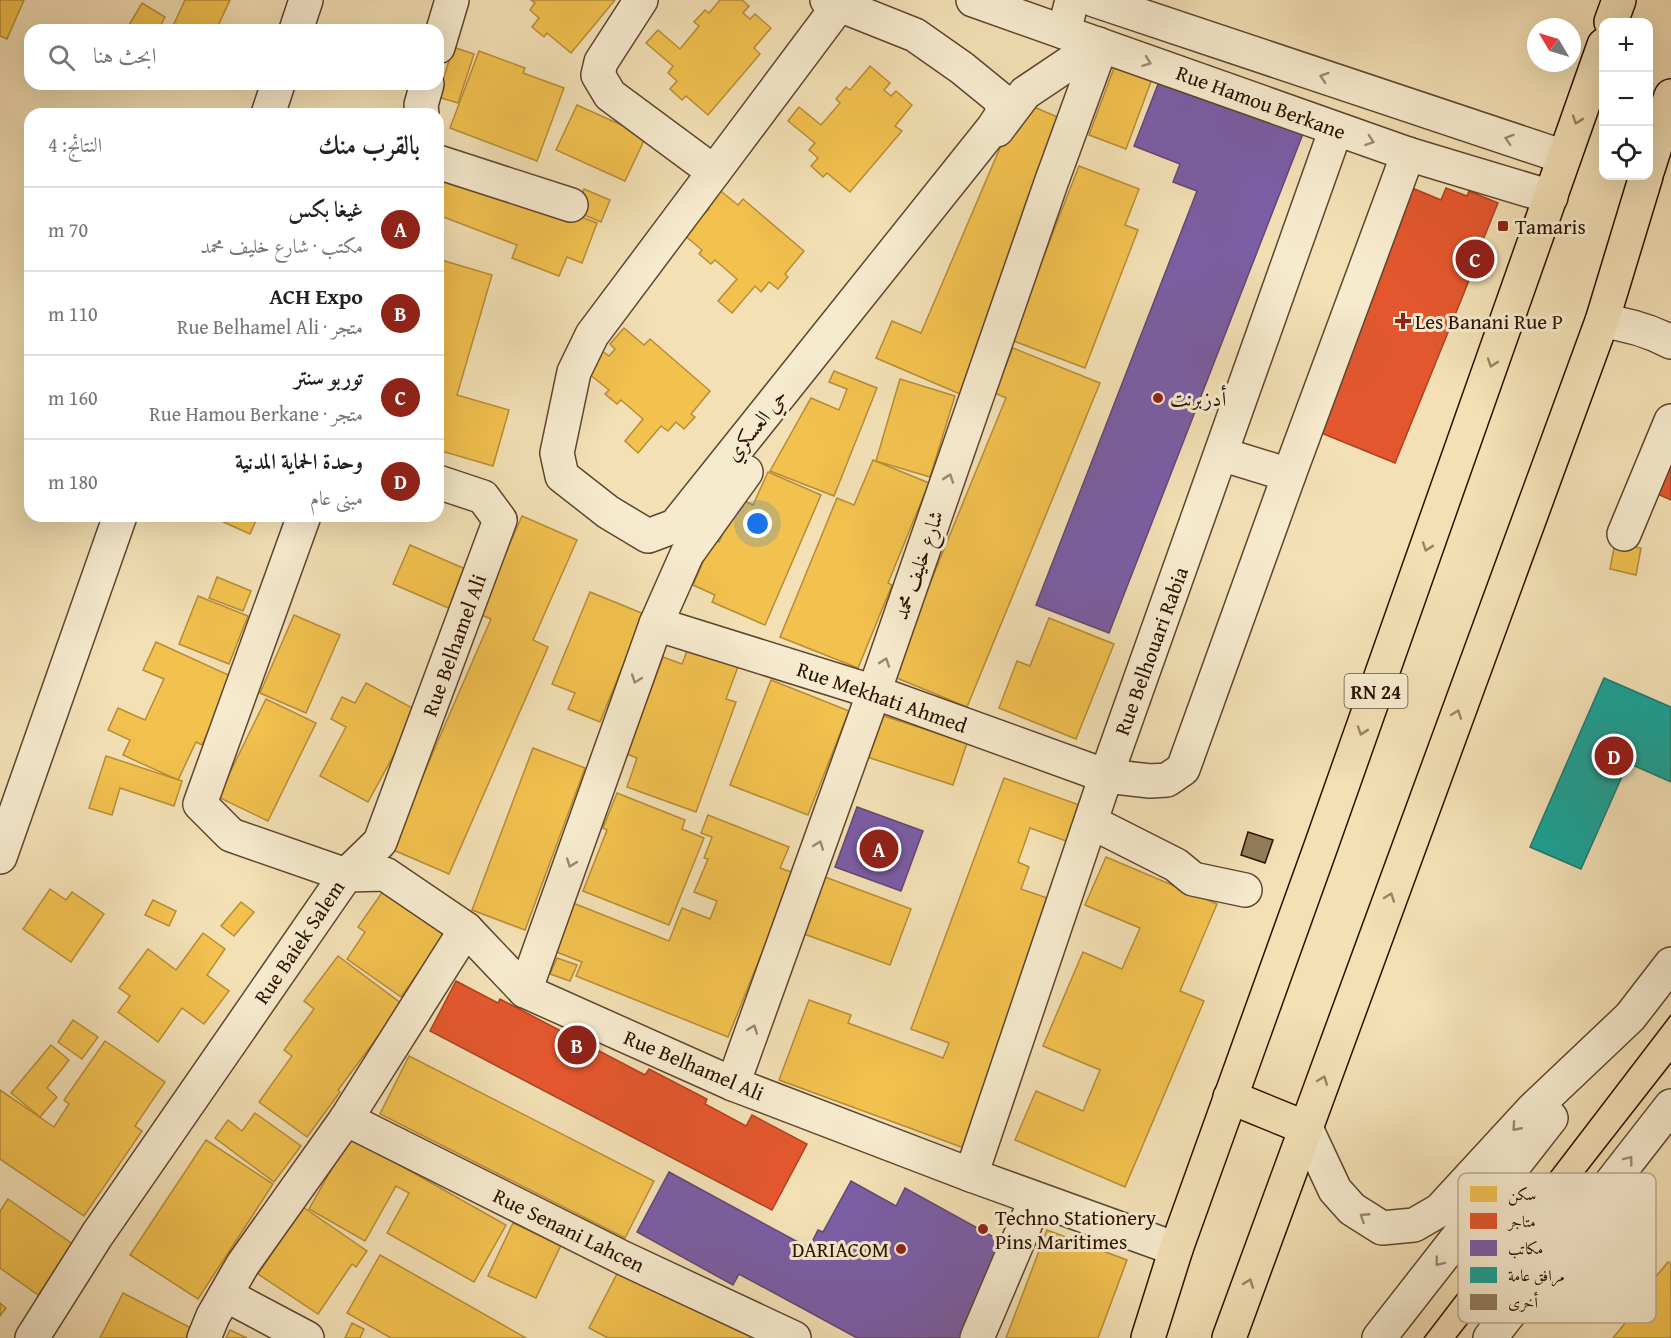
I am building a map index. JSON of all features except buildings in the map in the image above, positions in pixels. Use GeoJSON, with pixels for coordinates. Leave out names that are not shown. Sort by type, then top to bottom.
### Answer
{"type":"FeatureCollection","features":[{"type":"Feature","properties":{"kind":"main road"},"geometry":{"type":"LineString","coordinates":[[1612,18],[1619,0]]}},
{"type":"Feature","properties":{"kind":"main road","name":"RN 24"},"geometry":{"type":"LineString","coordinates":[[1148,1338],[1176,1249],[1599,59]]}},
{"type":"Feature","properties":{"kind":"main road"},"geometry":{"type":"LineString","coordinates":[[1653,153],[1671,96]]}},
{"type":"Feature","properties":{"kind":"main road"},"geometry":{"type":"LineString","coordinates":[[1229,1338],[1602,321],[1645,180]]}},
{"type":"Feature","properties":{"kind":"main road"},"geometry":{"type":"LineString","coordinates":[[1230,1097],[1306,1128]]}},
{"type":"Feature","properties":{"kind":"street"},"geometry":{"type":"LineString","coordinates":[[298,24],[306,0]]}},
{"type":"Feature","properties":{"kind":"street"},"geometry":{"type":"LineString","coordinates":[[444,27],[452,0]]}},
{"type":"Feature","properties":{"kind":"street"},"geometry":{"type":"LineString","coordinates":[[641,0],[601,62],[598,75],[610,95],[714,172],[833,2]]}},
{"type":"Feature","properties":{"kind":"street","name":"Rue Hamou Berkane"},"geometry":{"type":"LineString","coordinates":[[973,0],[1408,154],[1551,197]]}},
{"type":"Feature","properties":{"kind":"street"},"geometry":{"type":"LineString","coordinates":[[1064,32],[1072,0]]}},
{"type":"Feature","properties":{"kind":"street","name":"Rue Hamou Berkane"},"geometry":{"type":"LineString","coordinates":[[1094,0],[1564,157]]}},
{"type":"Feature","properties":{"kind":"street","name":"حي العسكري"},"geometry":{"type":"LineString","coordinates":[[714,172],[592,335],[574,372],[557,453],[562,476],[608,512],[648,536],[675,526],[1003,113],[1000,99],[962,68],[915,35],[833,2]]}},
{"type":"Feature","properties":{"kind":"street"},"geometry":{"type":"LineString","coordinates":[[525,991],[656,624],[687,554],[1025,93],[1099,45]]}},
{"type":"Feature","properties":{"kind":"street","name":"شارع خليف محمد"},"geometry":{"type":"LineString","coordinates":[[733,1084],[874,692],[1099,45]]}},
{"type":"Feature","properties":{"kind":"street"},"geometry":{"type":"LineString","coordinates":[[270,108],[276,90]]}},
{"type":"Feature","properties":{"kind":"street"},"geometry":{"type":"LineString","coordinates":[[421,108],[425,90]]}},
{"type":"Feature","properties":{"kind":"street","name":"Rue Belhouari Rabia"},"geometry":{"type":"LineString","coordinates":[[971,1175],[1106,776],[1336,129]]}},
{"type":"Feature","properties":{"kind":"street","name":"Rue Mekhati Ahmed"},"geometry":{"type":"LineString","coordinates":[[656,624],[874,692],[1106,776],[1150,782],[1167,780],[1183,769],[1288,475],[1408,154]]}},
{"type":"Feature","properties":{"kind":"street"},"geometry":{"type":"LineString","coordinates":[[444,164],[571,206]]}},
{"type":"Feature","properties":{"kind":"street"},"geometry":{"type":"LineString","coordinates":[[1602,321],[1636,327],[1671,342]]}},
{"type":"Feature","properties":{"kind":"street"},"geometry":{"type":"LineString","coordinates":[[1624,534],[1671,421]]}},
{"type":"Feature","properties":{"kind":"street"},"geometry":{"type":"LineString","coordinates":[[1221,454],[1288,475]]}},
{"type":"Feature","properties":{"kind":"street","name":"Rue Belhamel Ali"},"geometry":{"type":"LineString","coordinates":[[346,875],[380,842],[500,520],[483,497],[444,484]]}},
{"type":"Feature","properties":{"kind":"street"},"geometry":{"type":"LineString","coordinates":[[0,857],[118,522]]}},
{"type":"Feature","properties":{"kind":"street","name":"Rue Baiek Salem"},"geometry":{"type":"LineString","coordinates":[[32,1338],[97,1235],[346,875],[231,835],[200,804],[302,522]]}},
{"type":"Feature","properties":{"kind":"street"},"geometry":{"type":"LineString","coordinates":[[1091,822],[1176,865],[1193,879],[1245,890]]}},
{"type":"Feature","properties":{"kind":"street","name":"Rue Belhamel Ali"},"geometry":{"type":"LineString","coordinates":[[346,875],[385,874],[466,929],[525,991],[733,1084],[971,1175],[1176,1249]]}},
{"type":"Feature","properties":{"kind":"street"},"geometry":{"type":"LineString","coordinates":[[204,1338],[213,1316],[243,1264],[346,1119],[466,929]]}},
{"type":"Feature","properties":{"kind":"street"},"geometry":{"type":"LineString","coordinates":[[1508,1173],[1671,964]]}},
{"type":"Feature","properties":{"kind":"street"},"geometry":{"type":"LineString","coordinates":[[1474,1173],[1533,1108],[1630,1017]]}},
{"type":"Feature","properties":{"kind":"street"},"geometry":{"type":"LineString","coordinates":[[1619,1173],[1671,1106]]}},
{"type":"Feature","properties":{"kind":"street","name":"Rue Senani Lahcen"},"geometry":{"type":"LineString","coordinates":[[346,1119],[623,1258],[794,1338]]}},
{"type":"Feature","properties":{"kind":"street"},"geometry":{"type":"LineString","coordinates":[[1306,1128],[1335,1190],[1352,1209],[1382,1228],[1414,1225],[1440,1210],[1458,1190]]}},
{"type":"Feature","properties":{"kind":"street"},"geometry":{"type":"LineString","coordinates":[[977,1338],[1036,1199]]}},
{"type":"Feature","properties":{"kind":"street"},"geometry":{"type":"LineString","coordinates":[[1379,1338],[1458,1237]]}},
{"type":"Feature","properties":{"kind":"street"},"geometry":{"type":"LineString","coordinates":[[225,1295],[307,1338]]}},
{"type":"Feature","properties":{"kind":"street"},"geometry":{"type":"LineString","coordinates":[[1490,1338],[1502,1323]]}},
{"type":"Feature","properties":{"kind":"tram line"},"geometry":{"type":"LineString","coordinates":[[1550,1173],[1671,1015]]}},
{"type":"Feature","properties":{"kind":"tram line"},"geometry":{"type":"LineString","coordinates":[[1585,1173],[1671,1063]]}},
{"type":"Feature","properties":{"kind":"tram line"},"geometry":{"type":"LineString","coordinates":[[1424,1338],[1458,1294]]}},
{"type":"Feature","properties":{"kind":"tram line"},"geometry":{"type":"LineString","coordinates":[[1456,1338],[1468,1323]]}},
{"type":"Feature","properties":{"kind":"place","name":"Tamaris"},"geometry":{"type":"Point","coordinates":[1503,226]}},
{"type":"Feature","properties":{"kind":"place","name":"توربو سنتر"},"geometry":{"type":"Point","coordinates":[1475,259]}},
{"type":"Feature","properties":{"kind":"place","name":"Les Banani Rue P"},"geometry":{"type":"Point","coordinates":[1403,321]}},
{"type":"Feature","properties":{"kind":"place","name":"أدزبرنت"},"geometry":{"type":"Point","coordinates":[1158,398]}},
{"type":"Feature","properties":{"kind":"place","name":"وحدة الحماية المدنية"},"geometry":{"type":"Point","coordinates":[1614,756]}},
{"type":"Feature","properties":{"kind":"place","name":"غيغا بكس"},"geometry":{"type":"Point","coordinates":[879,849]}},
{"type":"Feature","properties":{"kind":"place","name":"ACH Expo"},"geometry":{"type":"Point","coordinates":[577,1045]}},
{"type":"Feature","properties":{"kind":"place","name":"Techno Stationery Pins Maritimes"},"geometry":{"type":"Point","coordinates":[983,1229]}},
{"type":"Feature","properties":{"kind":"place","name":"DARIACOM"},"geometry":{"type":"Point","coordinates":[901,1249]}}]}
